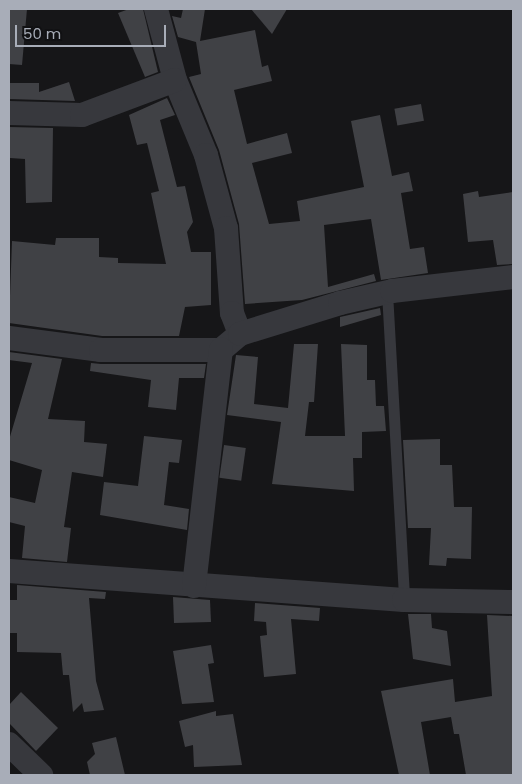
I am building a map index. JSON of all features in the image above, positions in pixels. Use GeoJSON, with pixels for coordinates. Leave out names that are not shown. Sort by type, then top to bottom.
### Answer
{"type":"FeatureCollection","features":[{"type":"Feature","properties":{"kind":"street"},"geometry":{"type":"LineString","coordinates":[[156,9],[175,80],[206,155],[226,228],[232,313],[240,334]]}},
{"type":"Feature","properties":{"kind":"street"},"geometry":{"type":"LineString","coordinates":[[9,113],[82,115],[175,80]]}},
{"type":"Feature","properties":{"kind":"street"},"geometry":{"type":"LineString","coordinates":[[9,338],[101,350],[221,350],[240,334],[387,292],[513,277]]}},
{"type":"Feature","properties":{"kind":"street"},"geometry":{"type":"LineString","coordinates":[[194,586],[221,350]]}},
{"type":"Feature","properties":{"kind":"street"},"geometry":{"type":"LineString","coordinates":[[9,571],[404,600],[513,602]]}},
{"type":"Feature","properties":{"kind":"street"},"geometry":{"type":"LineString","coordinates":[[9,744],[41,775]]}},
{"type":"Feature","properties":{"kind":"lane"},"geometry":{"type":"LineString","coordinates":[[387,292],[404,600]]}},
{"type":"Feature","properties":{"kind":"building"},"geometry":{"type":"Polygon","coordinates":[[[9,9],[27,9],[22,65],[9,64],[9,9]]]}},
{"type":"Feature","properties":{"kind":"building"},"geometry":{"type":"Polygon","coordinates":[[[129,9],[143,9],[158,72],[145,77],[118,13],[129,9]]]}},
{"type":"Feature","properties":{"kind":"building"},"geometry":{"type":"Polygon","coordinates":[[[183,9],[205,9],[200,41],[255,30],[262,67],[268,65],[272,81],[234,90],[247,144],[287,133],[292,153],[252,163],[269,224],[300,221],[297,201],[364,187],[351,121],[380,115],[392,176],[409,172],[413,191],[401,193],[410,249],[424,247],[428,273],[381,280],[371,219],[324,225],[328,287],[374,274],[376,281],[302,300],[245,304],[239,224],[219,150],[189,77],[201,74],[196,42],[178,37],[172,16],[181,18],[183,9]]]}},
{"type":"Feature","properties":{"kind":"building"},"geometry":{"type":"Polygon","coordinates":[[[251,9],[287,9],[272,34],[251,9]]]}},
{"type":"Feature","properties":{"kind":"building"},"geometry":{"type":"Polygon","coordinates":[[[69,82],[75,101],[9,99],[9,83],[39,83],[39,92],[69,82]]]}},
{"type":"Feature","properties":{"kind":"building"},"geometry":{"type":"Polygon","coordinates":[[[167,98],[175,115],[160,120],[177,187],[185,186],[193,222],[187,232],[191,252],[211,252],[211,305],[185,307],[179,336],[102,336],[9,323],[12,241],[55,245],[56,238],[99,238],[99,257],[118,258],[118,263],[166,264],[151,193],[159,191],[147,143],[137,145],[129,115],[167,98]]]}},
{"type":"Feature","properties":{"kind":"building"},"geometry":{"type":"Polygon","coordinates":[[[421,104],[424,121],[397,125],[394,109],[421,104]]]}},
{"type":"Feature","properties":{"kind":"building"},"geometry":{"type":"Polygon","coordinates":[[[9,127],[53,128],[52,202],[26,203],[25,159],[10,158],[9,127]]]}},
{"type":"Feature","properties":{"kind":"building"},"geometry":{"type":"Polygon","coordinates":[[[478,191],[479,197],[513,192],[513,264],[497,265],[493,240],[468,242],[463,194],[478,191]]]}},
{"type":"Feature","properties":{"kind":"building"},"geometry":{"type":"Polygon","coordinates":[[[380,308],[381,315],[340,327],[340,317],[380,308]]]}},
{"type":"Feature","properties":{"kind":"building"},"geometry":{"type":"Polygon","coordinates":[[[294,344],[318,344],[314,402],[309,402],[305,436],[345,436],[341,344],[367,345],[367,380],[375,380],[376,406],[384,406],[386,431],[362,432],[362,458],[353,458],[354,491],[272,484],[281,422],[227,415],[236,355],[258,357],[254,404],[288,408],[294,344]]]}},
{"type":"Feature","properties":{"kind":"building"},"geometry":{"type":"Polygon","coordinates":[[[9,352],[62,359],[48,419],[85,421],[84,442],[107,444],[103,477],[72,472],[64,527],[71,528],[67,562],[22,558],[25,526],[9,522],[9,497],[35,503],[42,470],[9,460],[9,440],[32,363],[9,360],[9,352]]]}},
{"type":"Feature","properties":{"kind":"building"},"geometry":{"type":"Polygon","coordinates":[[[91,363],[206,364],[204,378],[179,378],[176,410],[148,407],[151,380],[90,371],[91,363]]]}},
{"type":"Feature","properties":{"kind":"building"},"geometry":{"type":"Polygon","coordinates":[[[144,436],[182,440],[179,463],[169,462],[164,505],[189,509],[187,530],[100,515],[104,482],[138,486],[144,436]]]}},
{"type":"Feature","properties":{"kind":"building"},"geometry":{"type":"Polygon","coordinates":[[[440,439],[440,465],[452,465],[454,507],[472,507],[471,559],[447,558],[446,566],[429,565],[431,528],[408,528],[403,440],[440,439]]]}},
{"type":"Feature","properties":{"kind":"building"},"geometry":{"type":"Polygon","coordinates":[[[224,445],[246,448],[241,481],[219,478],[224,445]]]}},
{"type":"Feature","properties":{"kind":"building"},"geometry":{"type":"Polygon","coordinates":[[[17,585],[106,592],[105,599],[89,598],[96,681],[104,710],[84,712],[82,703],[73,712],[69,675],[63,675],[61,653],[17,652],[17,633],[9,633],[9,600],[17,600],[17,585]]]}},
{"type":"Feature","properties":{"kind":"building"},"geometry":{"type":"Polygon","coordinates":[[[173,597],[210,600],[211,622],[174,623],[173,597]]]}},
{"type":"Feature","properties":{"kind":"building"},"geometry":{"type":"Polygon","coordinates":[[[255,603],[320,608],[319,621],[291,619],[296,674],[264,677],[260,636],[267,635],[266,622],[254,621],[255,603]]]}},
{"type":"Feature","properties":{"kind":"building"},"geometry":{"type":"Polygon","coordinates":[[[408,614],[431,614],[432,628],[447,631],[451,666],[413,659],[408,614]]]}},
{"type":"Feature","properties":{"kind":"building"},"geometry":{"type":"Polygon","coordinates":[[[487,615],[513,616],[513,775],[466,775],[459,734],[454,734],[451,717],[421,722],[430,775],[399,775],[381,691],[453,679],[455,702],[492,696],[487,615]]]}},
{"type":"Feature","properties":{"kind":"building"},"geometry":{"type":"Polygon","coordinates":[[[211,645],[214,663],[208,664],[214,702],[182,704],[173,651],[211,645]]]}},
{"type":"Feature","properties":{"kind":"building"},"geometry":{"type":"Polygon","coordinates":[[[21,692],[58,728],[36,751],[9,723],[9,705],[21,692]]]}},
{"type":"Feature","properties":{"kind":"building"},"geometry":{"type":"Polygon","coordinates":[[[216,711],[216,716],[233,714],[242,765],[194,767],[193,745],[185,747],[179,721],[216,711]]]}},
{"type":"Feature","properties":{"kind":"building"},"geometry":{"type":"Polygon","coordinates":[[[116,737],[125,775],[90,775],[87,762],[95,754],[92,743],[116,737]]]}}]}
